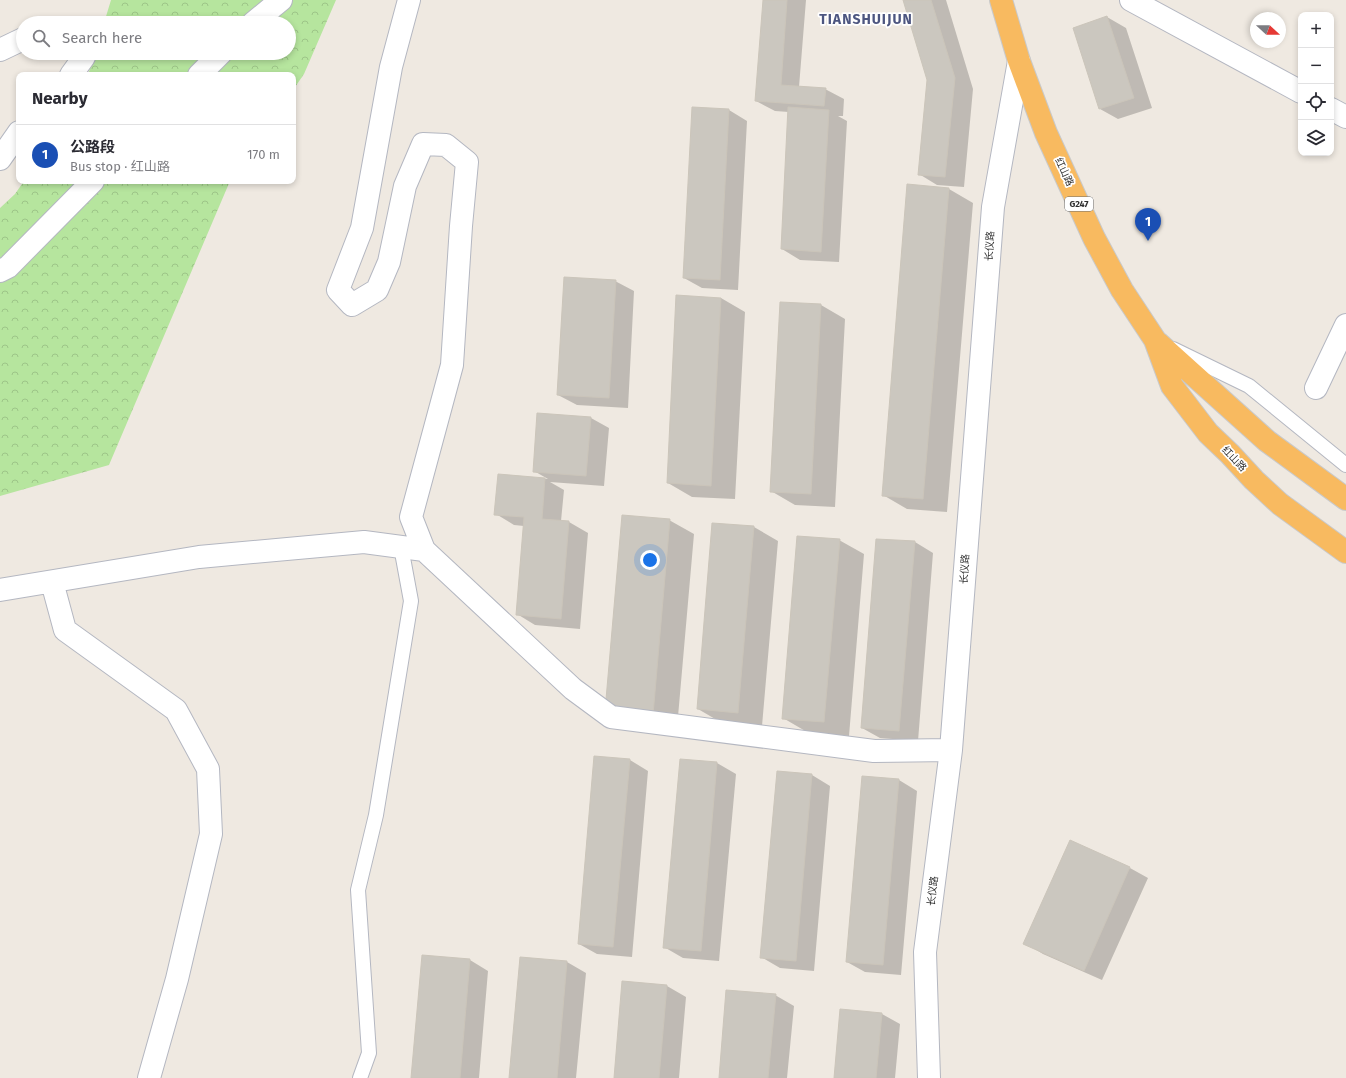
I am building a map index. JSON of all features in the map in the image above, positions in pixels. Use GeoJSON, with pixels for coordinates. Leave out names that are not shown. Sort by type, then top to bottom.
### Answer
{"type":"FeatureCollection","features":[{"type":"Feature","properties":{"kind":"highway","name":"红山路"},"geometry":{"type":"LineString","coordinates":[[986,0],[1019,60]]}},
{"type":"Feature","properties":{"kind":"highway","name":"红山路"},"geometry":{"type":"LineString","coordinates":[[1002,0],[1019,60],[1046,133],[1094,238],[1122,290],[1155,340],[1172,386],[1208,433],[1254,480],[1280,504],[1346,552]]}},
{"type":"Feature","properties":{"kind":"highway","name":"红山路"},"geometry":{"type":"LineString","coordinates":[[1155,340],[1267,441],[1346,499]]}},
{"type":"Feature","properties":{"kind":"street"},"geometry":{"type":"LineString","coordinates":[[262,16],[281,0]]}},
{"type":"Feature","properties":{"kind":"street"},"geometry":{"type":"LineString","coordinates":[[409,0],[391,67],[362,228],[338,290],[352,305],[377,290],[389,262],[405,186],[423,144],[446,146],[467,162],[461,226],[452,365],[411,517],[424,550],[573,689],[611,717],[874,751],[951,750]]}},
{"type":"Feature","properties":{"kind":"street"},"geometry":{"type":"LineString","coordinates":[[1131,0],[1298,90]]}},
{"type":"Feature","properties":{"kind":"street"},"geometry":{"type":"LineString","coordinates":[[0,50],[16,42]]}},
{"type":"Feature","properties":{"kind":"street"},"geometry":{"type":"LineString","coordinates":[[72,72],[82,60]]}},
{"type":"Feature","properties":{"kind":"street"},"geometry":{"type":"LineString","coordinates":[[202,72],[214,60]]}},
{"type":"Feature","properties":{"kind":"street","name":"长仪路"},"geometry":{"type":"LineString","coordinates":[[929,1078],[925,952],[951,750],[993,207],[1019,60]]}},
{"type":"Feature","properties":{"kind":"street"},"geometry":{"type":"LineString","coordinates":[[1334,111],[1346,117]]}},
{"type":"Feature","properties":{"kind":"street"},"geometry":{"type":"LineString","coordinates":[[0,159],[16,136]]}},
{"type":"Feature","properties":{"kind":"street"},"geometry":{"type":"LineString","coordinates":[[0,271],[8,267],[90,184]]}},
{"type":"Feature","properties":{"kind":"street"},"geometry":{"type":"LineString","coordinates":[[1316,388],[1346,325]]}},
{"type":"Feature","properties":{"kind":"street"},"geometry":{"type":"LineString","coordinates":[[0,590],[199,557],[364,542],[424,550]]}},
{"type":"Feature","properties":{"kind":"street"},"geometry":{"type":"LineString","coordinates":[[52,582],[65,630],[176,710],[208,769],[211,834],[177,979],[149,1078]]}},
{"type":"Feature","properties":{"kind":"lane"},"geometry":{"type":"LineString","coordinates":[[1155,340],[1249,386],[1346,465]]}},
{"type":"Feature","properties":{"kind":"lane"},"geometry":{"type":"LineString","coordinates":[[360,1078],[369,1053],[358,890],[376,815],[411,600],[401,547]]}},
{"type":"Feature","properties":{"kind":"green space"},"geometry":{"type":"Polygon","coordinates":[[[111,0],[336,0],[304,74],[296,86],[296,72],[89,72],[93,60],[296,60],[296,16],[106,16],[111,0]]]}},
{"type":"Feature","properties":{"kind":"green space"},"geometry":{"type":"Polygon","coordinates":[[[22,184],[229,184],[109,465],[0,496],[0,208],[15,194],[22,184]]]}},
{"type":"Feature","properties":{"kind":"building"},"geometry":{"type":"Polygon","coordinates":[[[763,0],[787,0],[781,85],[826,88],[824,106],[755,101],[763,0]]]}},
{"type":"Feature","properties":{"kind":"building"},"geometry":{"type":"Polygon","coordinates":[[[903,0],[931,0],[955,78],[945,177],[918,175],[927,80],[903,0]]]}},
{"type":"Feature","properties":{"kind":"building"},"geometry":{"type":"Polygon","coordinates":[[[1107,16],[1134,98],[1099,109],[1073,28],[1107,16]]]}},
{"type":"Feature","properties":{"kind":"building"},"geometry":{"type":"Polygon","coordinates":[[[692,107],[729,109],[720,280],[683,278],[692,107]]]}},
{"type":"Feature","properties":{"kind":"building"},"geometry":{"type":"Polygon","coordinates":[[[788,107],[829,110],[821,252],[781,249],[788,107]]]}},
{"type":"Feature","properties":{"kind":"building"},"geometry":{"type":"Polygon","coordinates":[[[907,184],[949,188],[923,499],[882,496],[907,184]]]}},
{"type":"Feature","properties":{"kind":"building"},"geometry":{"type":"Polygon","coordinates":[[[564,277],[616,280],[609,398],[557,395],[564,277]]]}},
{"type":"Feature","properties":{"kind":"building"},"geometry":{"type":"Polygon","coordinates":[[[676,295],[721,298],[711,486],[667,483],[676,295]]]}},
{"type":"Feature","properties":{"kind":"building"},"geometry":{"type":"Polygon","coordinates":[[[780,302],[821,304],[811,494],[770,492],[780,302]]]}},
{"type":"Feature","properties":{"kind":"building"},"geometry":{"type":"Polygon","coordinates":[[[537,413],[591,417],[586,476],[533,472],[537,413]]]}},
{"type":"Feature","properties":{"kind":"building"},"geometry":{"type":"Polygon","coordinates":[[[498,474],[545,478],[542,519],[569,521],[561,619],[516,615],[524,517],[494,515],[498,474]]]}},
{"type":"Feature","properties":{"kind":"building"},"geometry":{"type":"Polygon","coordinates":[[[622,515],[670,519],[653,715],[605,711],[622,515]]]}},
{"type":"Feature","properties":{"kind":"building"},"geometry":{"type":"Polygon","coordinates":[[[712,523],[754,526],[738,713],[697,709],[712,523]]]}},
{"type":"Feature","properties":{"kind":"building"},"geometry":{"type":"Polygon","coordinates":[[[797,536],[840,539],[824,722],[782,719],[797,536]]]}},
{"type":"Feature","properties":{"kind":"building"},"geometry":{"type":"Polygon","coordinates":[[[876,539],[915,541],[899,731],[861,728],[876,539]]]}},
{"type":"Feature","properties":{"kind":"building"},"geometry":{"type":"Polygon","coordinates":[[[594,756],[630,759],[613,947],[578,944],[594,756]]]}},
{"type":"Feature","properties":{"kind":"building"},"geometry":{"type":"Polygon","coordinates":[[[680,759],[717,762],[701,951],[663,948],[680,759]]]}},
{"type":"Feature","properties":{"kind":"building"},"geometry":{"type":"Polygon","coordinates":[[[777,771],[812,774],[796,961],[760,958],[777,771]]]}},
{"type":"Feature","properties":{"kind":"building"},"geometry":{"type":"Polygon","coordinates":[[[862,776],[899,779],[883,965],[846,962],[862,776]]]}},
{"type":"Feature","properties":{"kind":"building"},"geometry":{"type":"Polygon","coordinates":[[[1070,840],[1130,867],[1084,971],[1023,944],[1070,840]]]}},
{"type":"Feature","properties":{"kind":"building"},"geometry":{"type":"Polygon","coordinates":[[[422,955],[470,959],[460,1078],[411,1078],[422,955]]]}},
{"type":"Feature","properties":{"kind":"building"},"geometry":{"type":"Polygon","coordinates":[[[520,957],[567,961],[557,1078],[509,1078],[520,957]]]}},
{"type":"Feature","properties":{"kind":"building"},"geometry":{"type":"Polygon","coordinates":[[[622,981],[667,985],[659,1078],[614,1078],[622,981]]]}},
{"type":"Feature","properties":{"kind":"building"},"geometry":{"type":"Polygon","coordinates":[[[726,990],[776,994],[768,1078],[719,1078],[726,990]]]}},
{"type":"Feature","properties":{"kind":"building"},"geometry":{"type":"Polygon","coordinates":[[[840,1009],[882,1013],[876,1078],[834,1078],[840,1009]]]}},
{"type":"Feature","properties":{"kind":"place","name":"公路段"},"geometry":{"type":"Point","coordinates":[1148,241]}},
{"type":"Feature","properties":{"kind":"district","name":"TIANSHUIJUN"},"geometry":{"type":"Point","coordinates":[866,19]}}]}
